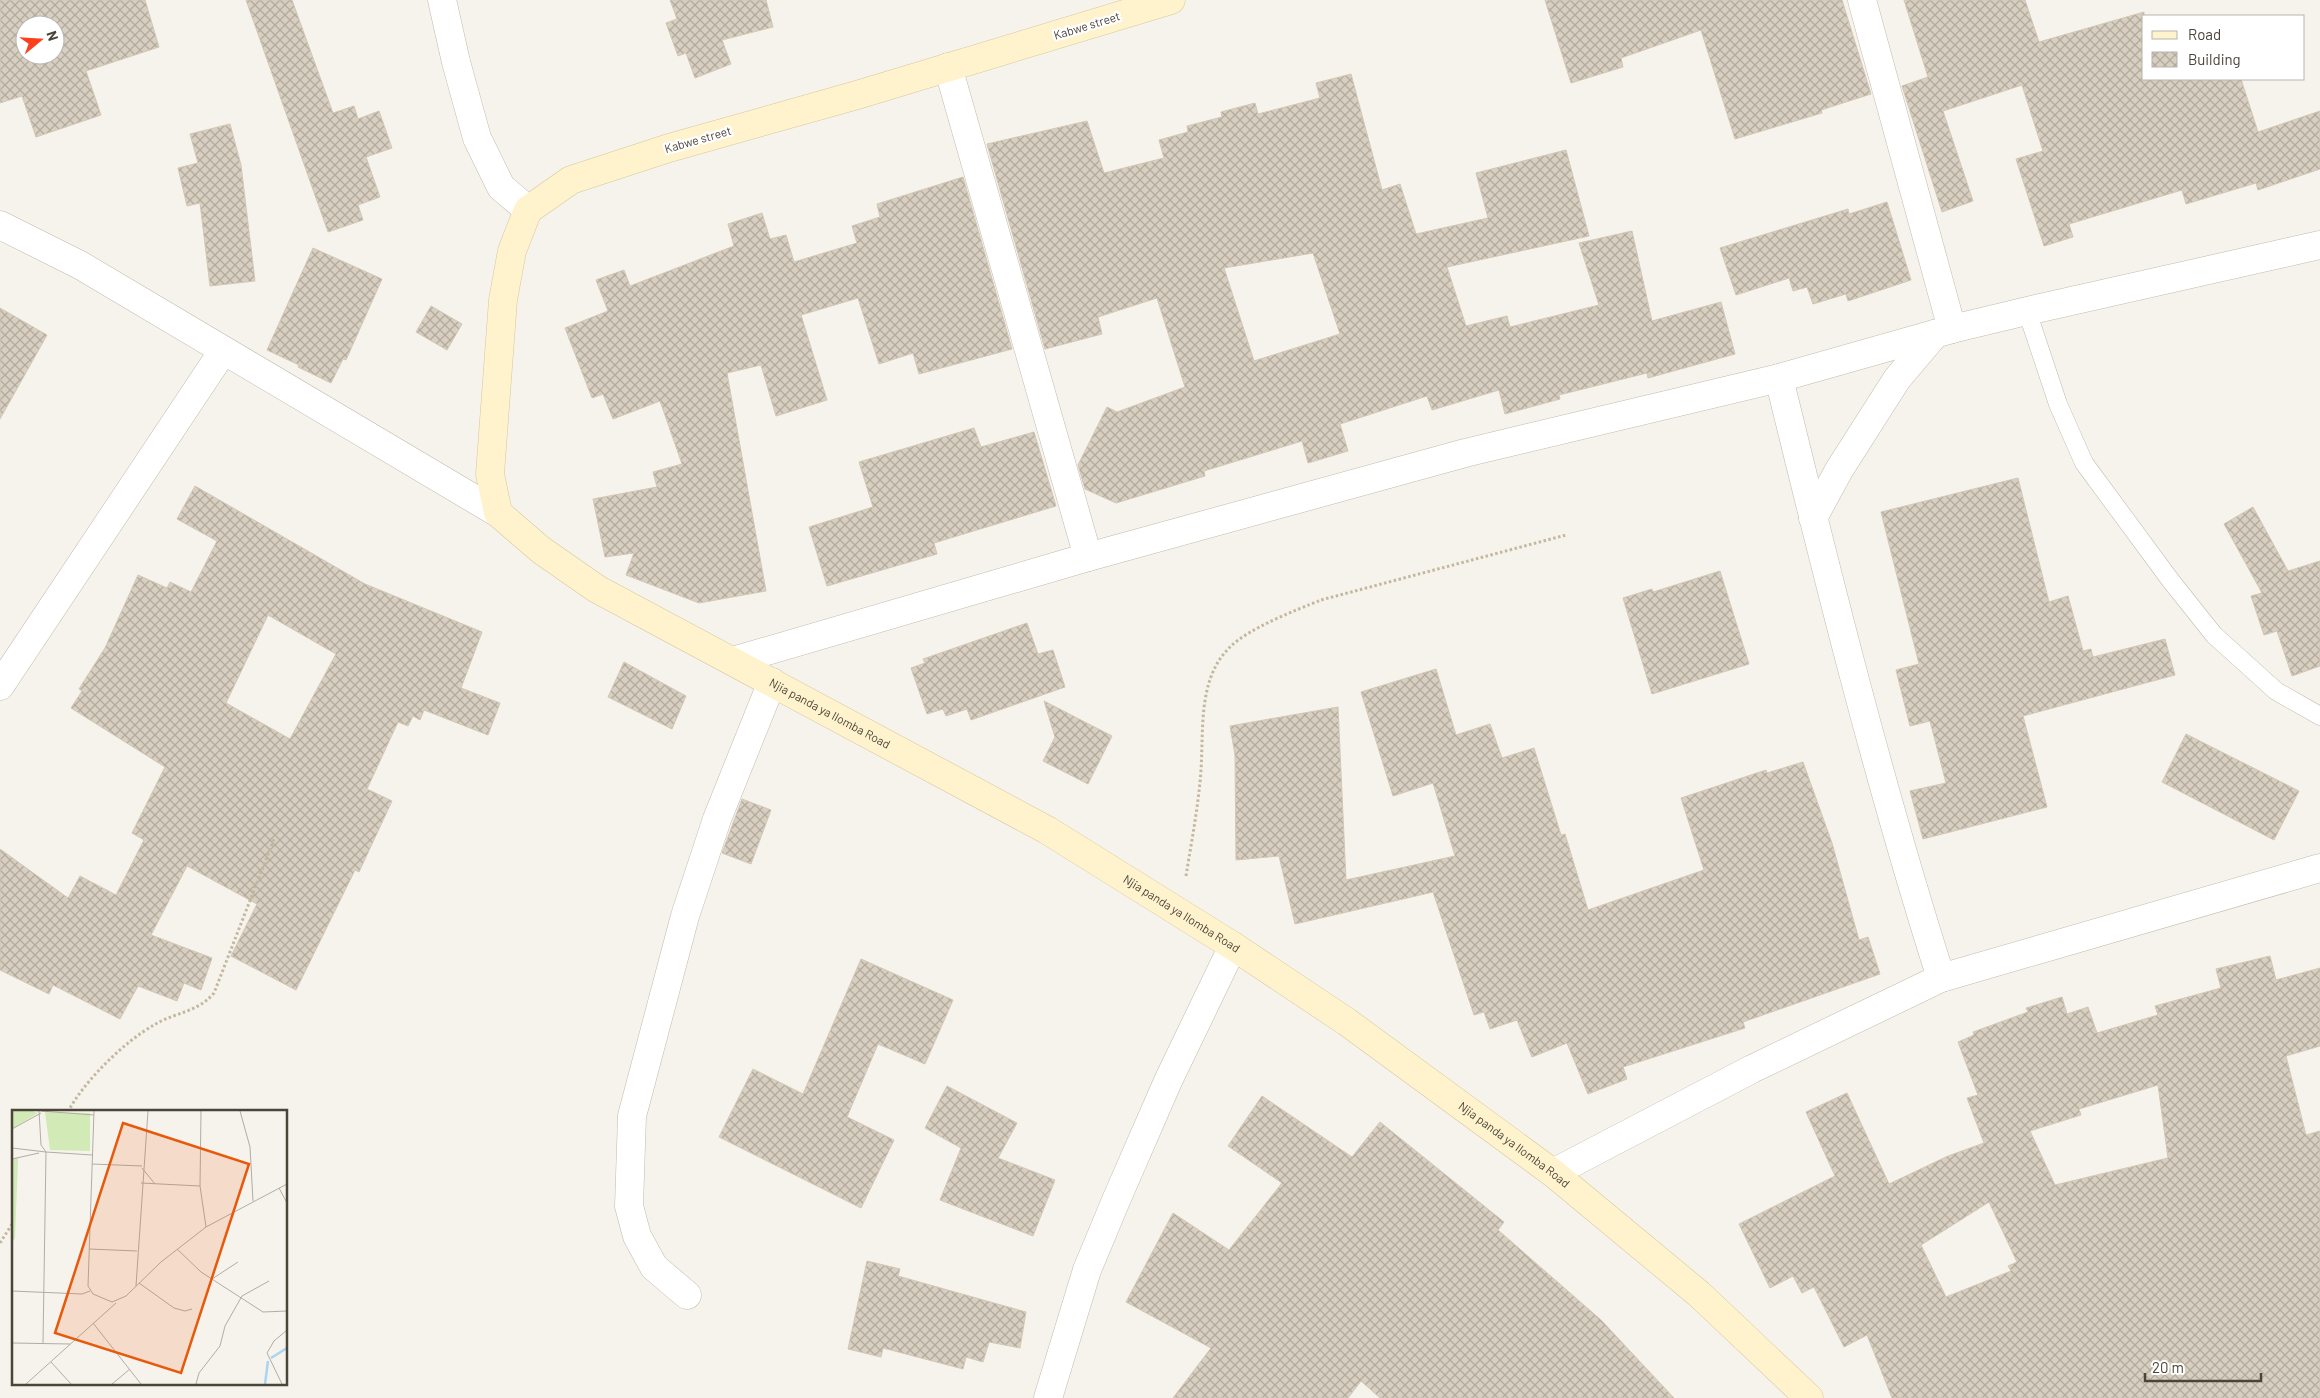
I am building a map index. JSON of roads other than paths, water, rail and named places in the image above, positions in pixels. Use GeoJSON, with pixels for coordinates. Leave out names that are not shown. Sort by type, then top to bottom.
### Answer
{"type":"FeatureCollection","features":[{"type":"Feature","properties":{"kind":"main road","name":"Kabwe street"},"geometry":{"type":"LineString","coordinates":[[528,210],[571,180],[669,148],[1171,0]]}},
{"type":"Feature","properties":{"kind":"main road"},"geometry":{"type":"LineString","coordinates":[[498,513],[490,474],[504,300],[512,251],[528,210]]}},
{"type":"Feature","properties":{"kind":"main road","name":"Njia panda ya Ilomba Road"},"geometry":{"type":"LineString","coordinates":[[498,513],[541,550],[597,589],[1047,830],[1233,946],[1347,1022],[1553,1173],[1699,1294],[1809,1398]]}},
{"type":"Feature","properties":{"kind":"street"},"geometry":{"type":"LineString","coordinates":[[442,0],[456,62],[477,138],[501,187],[528,210]]}},
{"type":"Feature","properties":{"kind":"street"},"geometry":{"type":"LineString","coordinates":[[1862,0],[1944,332]]}},
{"type":"Feature","properties":{"kind":"street"},"geometry":{"type":"LineString","coordinates":[[948,67],[1088,556]]}},
{"type":"Feature","properties":{"kind":"street"},"geometry":{"type":"LineString","coordinates":[[0,225],[80,265],[498,513]]}},
{"type":"Feature","properties":{"kind":"street"},"geometry":{"type":"LineString","coordinates":[[733,661],[1088,556],[1465,453],[1779,378],[2027,311],[2320,245]]}},
{"type":"Feature","properties":{"kind":"street"},"geometry":{"type":"LineString","coordinates":[[1813,518],[1839,470],[1897,379],[1944,332]]}},
{"type":"Feature","properties":{"kind":"street"},"geometry":{"type":"LineString","coordinates":[[0,686],[223,351]]}},
{"type":"Feature","properties":{"kind":"street"},"geometry":{"type":"LineString","coordinates":[[1779,378],[1862,711],[1904,862],[1941,978]]}},
{"type":"Feature","properties":{"kind":"street"},"geometry":{"type":"LineString","coordinates":[[687,1295],[654,1268],[638,1236],[629,1206],[632,1116],[686,916],[714,828],[772,682]]}},
{"type":"Feature","properties":{"kind":"street"},"geometry":{"type":"LineString","coordinates":[[1553,1173],[1752,1069],[1941,978],[2320,868]]}},
{"type":"Feature","properties":{"kind":"street"},"geometry":{"type":"LineString","coordinates":[[1048,1398],[1087,1270],[1168,1081],[1233,946]]}},
{"type":"Feature","properties":{"kind":"lane"},"geometry":{"type":"LineString","coordinates":[[2027,311],[2058,404],[2084,463],[2171,581],[2214,635],[2276,691],[2320,716]]}}]}
